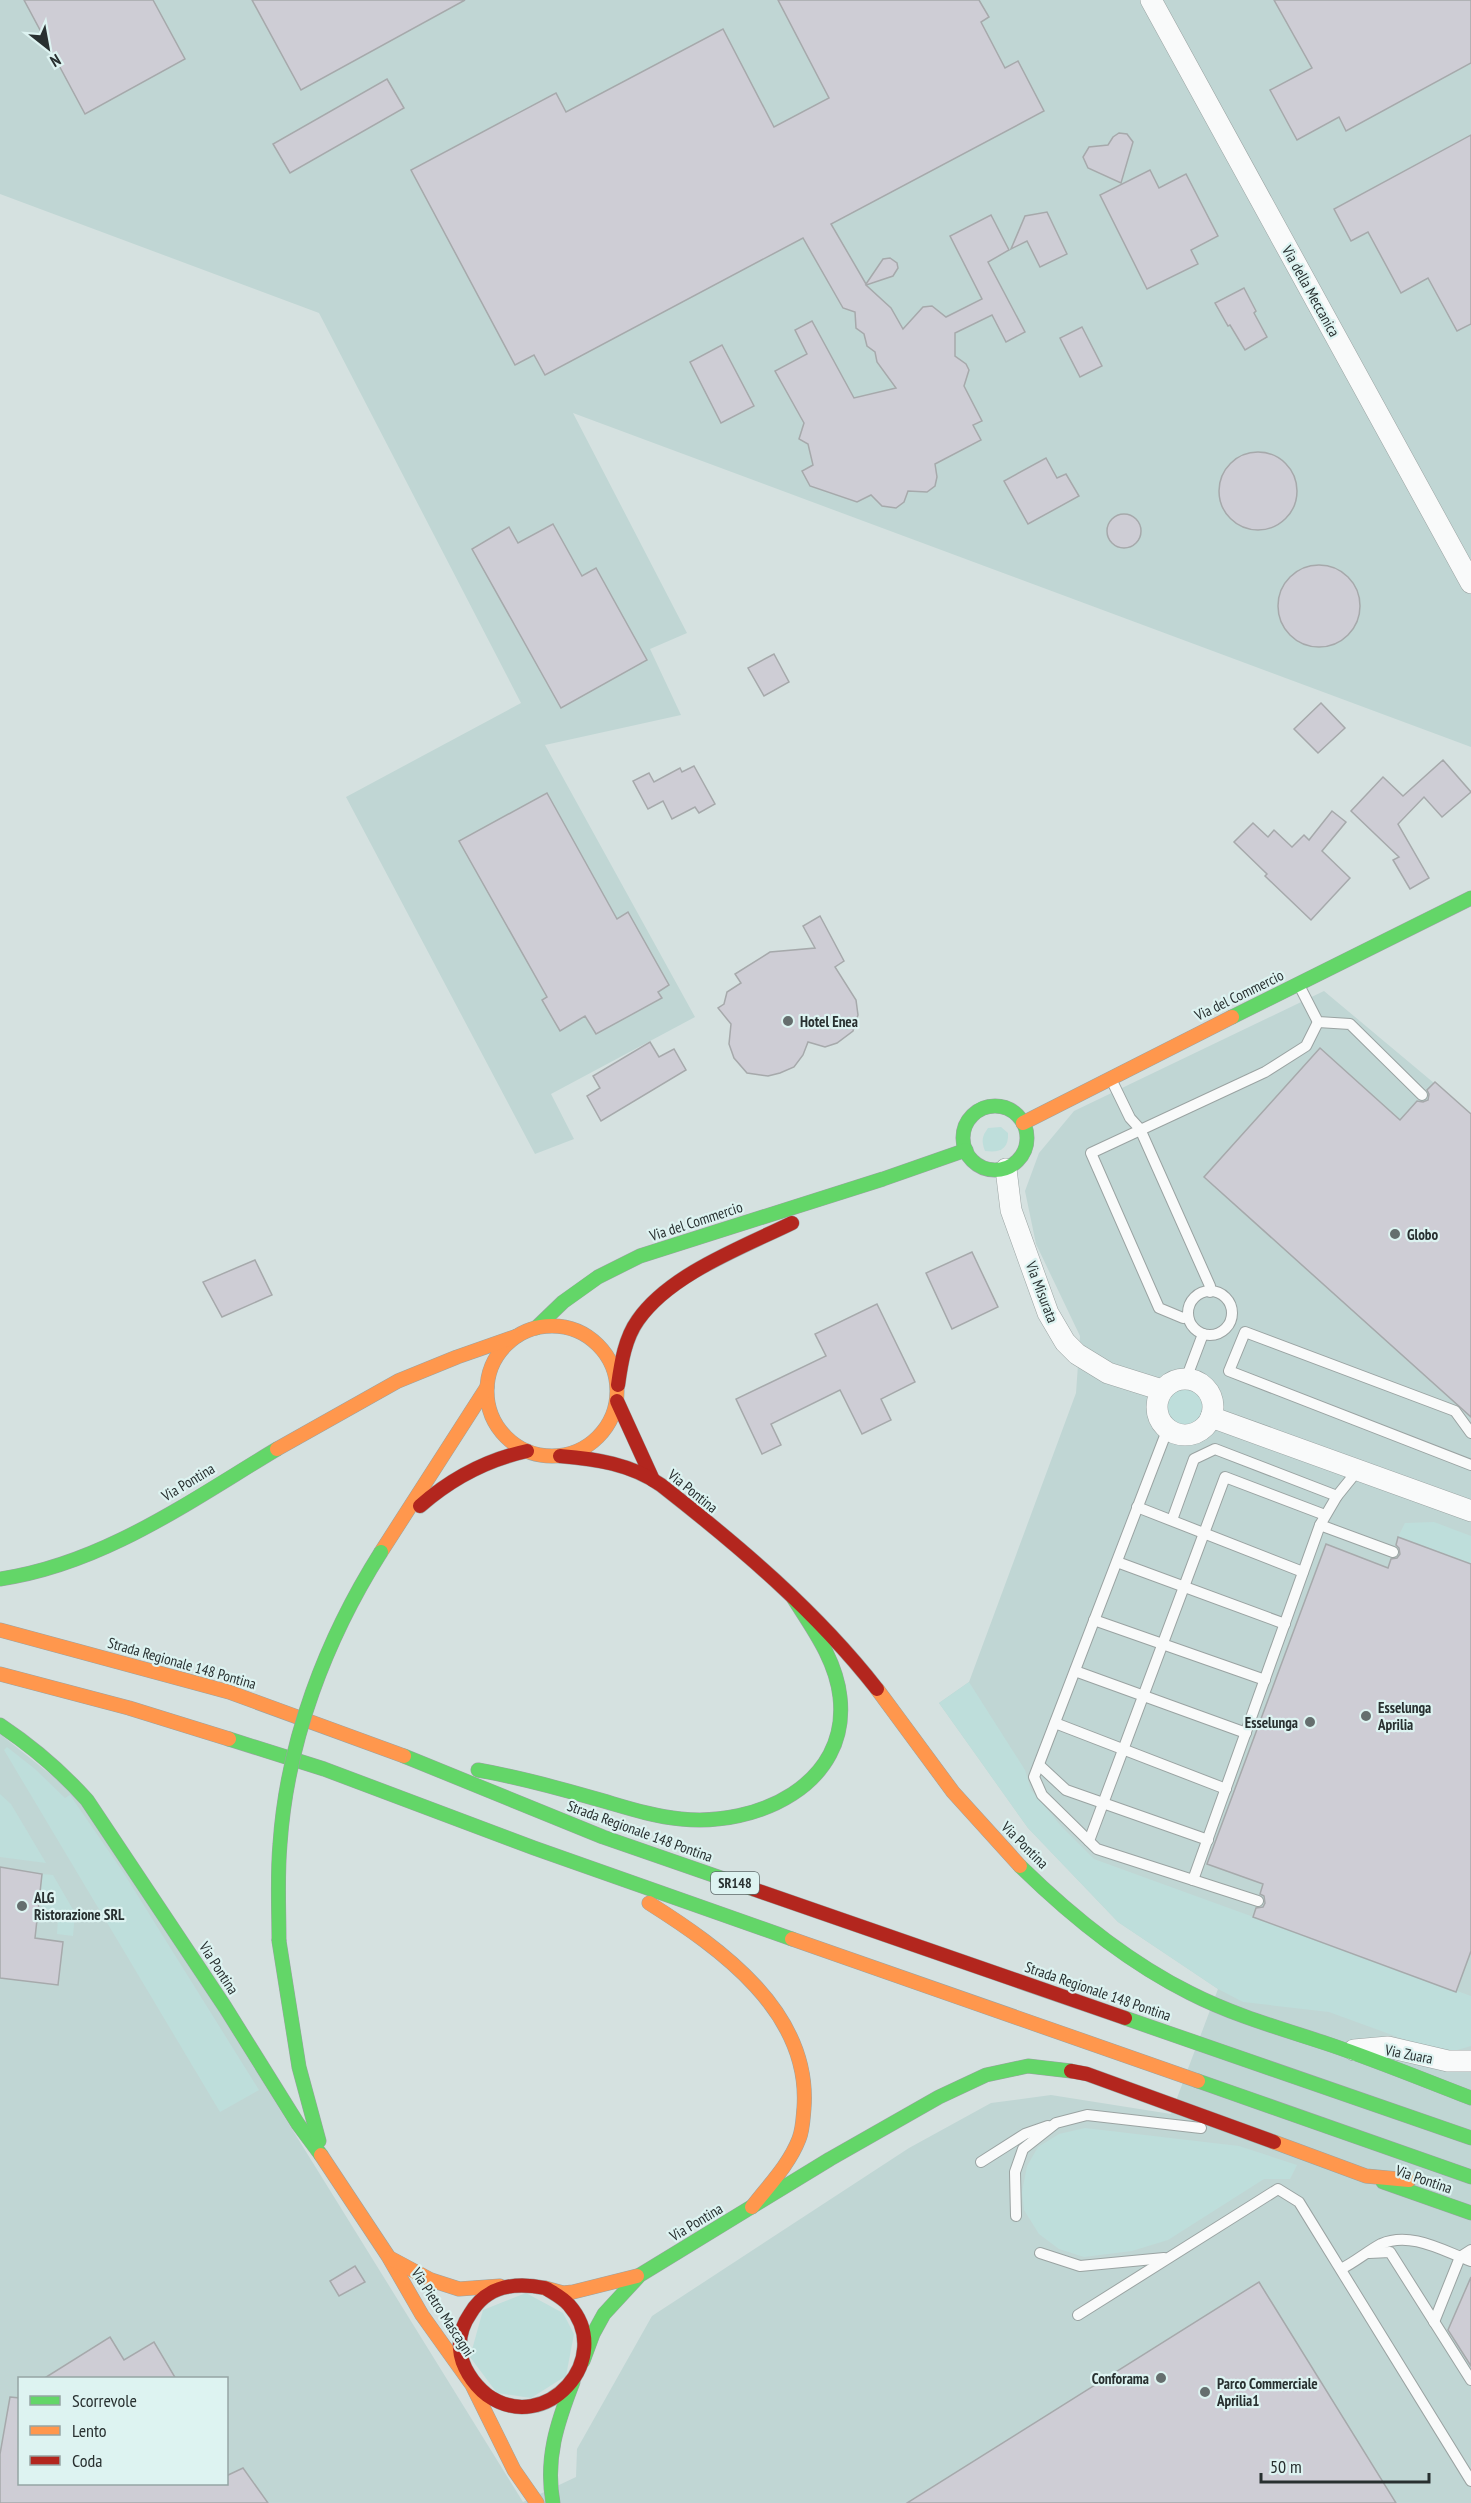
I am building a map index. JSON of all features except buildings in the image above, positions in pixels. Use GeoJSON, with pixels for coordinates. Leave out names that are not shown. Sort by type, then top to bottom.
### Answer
{"type":"FeatureCollection","features":[{"type":"Feature","properties":{"kind":"main road","name":"Via del Commercio"},"geometry":{"type":"LineString","coordinates":[[1023,1124],[1111,1077],[1471,898]]}},
{"type":"Feature","properties":{"kind":"main road"},"geometry":{"type":"LineString","coordinates":[[983,1108],[1005,1108],[1019,1117],[1023,1124],[1027,1137],[1026,1148],[1021,1158],[1006,1169],[995,1171],[978,1166],[969,1159],[963,1144],[963,1133],[966,1122],[974,1113],[983,1108]]}},
{"type":"Feature","properties":{"kind":"main road","name":"Via del Commercio"},"geometry":{"type":"LineString","coordinates":[[536,1328],[563,1302],[598,1277],[640,1256],[883,1179],[966,1150]]}},
{"type":"Feature","properties":{"kind":"main road","name":"Via del Commercio"},"geometry":{"type":"LineString","coordinates":[[618,1385],[620,1367],[630,1335],[638,1320],[663,1295],[710,1265],[883,1179]]}},
{"type":"Feature","properties":{"kind":"main road"},"geometry":{"type":"LineString","coordinates":[[562,1326],[586,1335],[606,1353],[614,1368],[618,1385],[613,1416],[604,1431],[593,1442],[577,1451],[560,1456],[543,1456],[527,1451],[510,1441],[496,1426],[489,1407],[487,1387],[491,1367],[502,1350],[517,1336],[536,1328],[562,1326]]}},
{"type":"Feature","properties":{"kind":"main road","name":"Via Pontina"},"geometry":{"type":"LineString","coordinates":[[0,1579],[28,1576],[73,1564],[163,1516],[382,1388],[442,1361],[517,1336]]}},
{"type":"Feature","properties":{"kind":"main road"},"geometry":{"type":"LineString","coordinates":[[326,2161],[300,2072],[289,2015],[279,1941],[278,1875],[284,1814],[300,1736],[320,1673],[347,1610],[381,1552],[487,1387]]}},
{"type":"Feature","properties":{"kind":"main road","name":"Via Pontina"},"geometry":{"type":"LineString","coordinates":[[617,1401],[653,1480]]}},
{"type":"Feature","properties":{"kind":"main road"},"geometry":{"type":"LineString","coordinates":[[381,1552],[404,1522],[432,1494],[450,1481],[492,1459],[527,1451]]}},
{"type":"Feature","properties":{"kind":"main road","name":"Via Pontina"},"geometry":{"type":"LineString","coordinates":[[560,1456],[590,1458],[617,1464],[653,1480],[734,1545],[794,1599],[866,1675],[924,1755],[967,1809],[1030,1875],[1080,1920],[1150,1971],[1198,1997],[1251,2019],[1347,2051],[1471,2098]]}},
{"type":"Feature","properties":{"kind":"main road"},"geometry":{"type":"LineString","coordinates":[[420,1762],[505,1774],[631,1809],[679,1819],[696,1821],[730,1817],[773,1805],[802,1788],[821,1769],[833,1750],[840,1722],[838,1688],[826,1649],[794,1599]]}},
{"type":"Feature","properties":{"kind":"main road","name":"Strada Regionale 148 Pontina"},"geometry":{"type":"LineString","coordinates":[[0,1630],[229,1692],[420,1762],[603,1837],[1471,2138]]}},
{"type":"Feature","properties":{"kind":"main road","name":"SR148"},"geometry":{"type":"LineString","coordinates":[[0,1674],[129,1708],[324,1769],[534,1848],[1471,2177]]}},
{"type":"Feature","properties":{"kind":"main road","name":"Via Pontina"},"geometry":{"type":"LineString","coordinates":[[0,1725],[26,1742],[61,1771],[93,1808],[225,2007],[298,2124],[326,2161]]}},
{"type":"Feature","properties":{"kind":"main road"},"geometry":{"type":"LineString","coordinates":[[534,1848],[638,1897],[688,1926],[732,1960],[760,1989],[783,2022],[800,2060],[805,2096],[801,2132],[783,2167],[752,2206]]}},
{"type":"Feature","properties":{"kind":"main road","name":"Via Pontina"},"geometry":{"type":"LineString","coordinates":[[639,2275],[853,2145],[929,2102],[967,2083],[1021,2067],[1049,2067],[1087,2074],[1470,2215]]}},
{"type":"Feature","properties":{"kind":"main road","name":"Via Pietro Mascagni"},"geometry":{"type":"LineString","coordinates":[[326,2161],[388,2256],[422,2315],[472,2385],[492,2401],[508,2407],[532,2408],[556,2398],[573,2382]]}},
{"type":"Feature","properties":{"kind":"main road","name":"Via Pontina"},"geometry":{"type":"LineString","coordinates":[[1366,2176],[1429,2182]]}},
{"type":"Feature","properties":{"kind":"main road"},"geometry":{"type":"LineString","coordinates":[[1450,2184],[1471,2187]]}},
{"type":"Feature","properties":{"kind":"main road","name":"Via Pietro Mascagni"},"geometry":{"type":"LineString","coordinates":[[388,2256],[431,2280],[459,2289],[526,2283],[565,2293],[639,2275]]}},
{"type":"Feature","properties":{"kind":"main road","name":"Via Pietro Mascagni"},"geometry":{"type":"LineString","coordinates":[[553,2503],[548,2482],[551,2439],[583,2361],[593,2330],[612,2300],[639,2275]]}},
{"type":"Feature","properties":{"kind":"main road","name":"Via Pietro Mascagni"},"geometry":{"type":"LineString","coordinates":[[504,2286],[485,2295],[465,2319],[460,2337],[460,2359],[514,2470],[537,2503]]}},
{"type":"Feature","properties":{"kind":"main road","name":"Via Pietro Mascagni"},"geometry":{"type":"LineString","coordinates":[[547,2289],[571,2307],[583,2332],[583,2361]]}},
{"type":"Feature","properties":{"kind":"street","name":"Via della Meccanica"},"geometry":{"type":"LineString","coordinates":[[1151,0],[1471,583]]}},
{"type":"Feature","properties":{"kind":"street","name":"Via Misurata"},"geometry":{"type":"LineString","coordinates":[[1006,1169],[1011,1210],[1048,1314],[1065,1342],[1077,1354],[1108,1373],[1162,1390]]}},
{"type":"Feature","properties":{"kind":"street"},"geometry":{"type":"LineString","coordinates":[[1186,1379],[1195,1380],[1209,1392],[1213,1408],[1206,1425],[1191,1434],[1182,1434],[1168,1428],[1160,1418],[1157,1409],[1162,1390],[1177,1380],[1186,1379]]}},
{"type":"Feature","properties":{"kind":"street"},"geometry":{"type":"LineString","coordinates":[[1211,1417],[1471,1510]]}},
{"type":"Feature","properties":{"kind":"street","name":"Via Zuara"},"geometry":{"type":"LineString","coordinates":[[1347,2051],[1388,2048],[1448,2061],[1471,2061]]}},
{"type":"Feature","properties":{"kind":"lane"},"geometry":{"type":"LineString","coordinates":[[1299,984],[1318,1022]]}},
{"type":"Feature","properties":{"kind":"lane"},"geometry":{"type":"LineString","coordinates":[[1318,1022],[1350,1024],[1422,1095]]}},
{"type":"Feature","properties":{"kind":"lane"},"geometry":{"type":"LineString","coordinates":[[1188,1316],[1183,1318],[1159,1308],[1091,1153],[1265,1072],[1306,1046],[1318,1022]]}},
{"type":"Feature","properties":{"kind":"lane"},"geometry":{"type":"LineString","coordinates":[[1111,1077],[1130,1118],[1140,1129],[1210,1286],[1210,1292]]}},
{"type":"Feature","properties":{"kind":"lane"},"geometry":{"type":"LineString","coordinates":[[1210,1292],[1224,1296],[1229,1303],[1231,1320],[1227,1327],[1212,1335],[1196,1330],[1188,1316],[1189,1306],[1193,1299],[1200,1294],[1210,1292]]}},
{"type":"Feature","properties":{"kind":"lane"},"geometry":{"type":"LineString","coordinates":[[1227,1327],[1455,1411],[1471,1433]]}},
{"type":"Feature","properties":{"kind":"lane"},"geometry":{"type":"LineString","coordinates":[[1245,1332],[1228,1371],[1471,1465]]}},
{"type":"Feature","properties":{"kind":"lane"},"geometry":{"type":"LineString","coordinates":[[1186,1379],[1203,1334]]}},
{"type":"Feature","properties":{"kind":"lane"},"geometry":{"type":"LineString","coordinates":[[1168,1428],[1034,1777],[1042,1795],[1097,1849],[1258,1901]]}},
{"type":"Feature","properties":{"kind":"lane"},"geometry":{"type":"LineString","coordinates":[[1172,1520],[1194,1460],[1215,1449],[1337,1496]]}},
{"type":"Feature","properties":{"kind":"lane"},"geometry":{"type":"LineString","coordinates":[[1194,1880],[1322,1520],[1337,1496],[1358,1470]]}},
{"type":"Feature","properties":{"kind":"lane"},"geometry":{"type":"LineString","coordinates":[[1089,1841],[1225,1478],[1393,1552]]}},
{"type":"Feature","properties":{"kind":"lane"},"geometry":{"type":"LineString","coordinates":[[1137,1507],[1303,1572]]}},
{"type":"Feature","properties":{"kind":"lane"},"geometry":{"type":"LineString","coordinates":[[1117,1562],[1285,1624]]}},
{"type":"Feature","properties":{"kind":"lane"},"geometry":{"type":"LineString","coordinates":[[1095,1620],[1265,1680]]}},
{"type":"Feature","properties":{"kind":"lane"},"geometry":{"type":"LineString","coordinates":[[1075,1671],[1246,1733]]}},
{"type":"Feature","properties":{"kind":"lane"},"geometry":{"type":"LineString","coordinates":[[1055,1723],[1226,1789]]}},
{"type":"Feature","properties":{"kind":"lane"},"geometry":{"type":"LineString","coordinates":[[1039,1765],[1066,1791],[1208,1840]]}},
{"type":"Feature","properties":{"kind":"lane"},"geometry":{"type":"LineString","coordinates":[[981,2162],[1025,2134],[1087,2115],[1243,2132]]}},
{"type":"Feature","properties":{"kind":"lane"},"geometry":{"type":"LineString","coordinates":[[1016,2216],[1015,2172],[1023,2149],[1056,2123]]}},
{"type":"Feature","properties":{"kind":"lane"},"geometry":{"type":"LineString","coordinates":[[1078,2315],[1278,2189],[1299,2202],[1471,2481]]}},
{"type":"Feature","properties":{"kind":"lane"},"geometry":{"type":"LineString","coordinates":[[1341,2269],[1380,2245],[1399,2239],[1415,2241],[1471,2261]]}},
{"type":"Feature","properties":{"kind":"lane"},"geometry":{"type":"LineString","coordinates":[[1434,2322],[1460,2257],[1471,2250]]}},
{"type":"Feature","properties":{"kind":"lane"},"geometry":{"type":"LineString","coordinates":[[1369,2253],[1390,2252],[1471,2380]]}},
{"type":"Feature","properties":{"kind":"lane"},"geometry":{"type":"LineString","coordinates":[[1040,2253],[1080,2266],[1167,2257]]}},
{"type":"Feature","properties":{"kind":"shaded area"},"geometry":{"type":"Polygon","coordinates":[[[0,0],[1471,0],[1471,747],[573,413],[687,633],[650,649],[681,715],[545,745],[695,1017],[551,1094],[574,1139],[535,1154],[346,797],[521,703],[319,313],[0,194],[0,0]]]}},
{"type":"Feature","properties":{"kind":"shaded area"},"geometry":{"type":"Polygon","coordinates":[[[1324,991],[1471,1114],[1471,2503],[0,2503],[0,1734],[84,1801],[209,1995],[523,2502],[576,2477],[577,2449],[652,2316],[909,2148],[991,2103],[1051,2095],[1171,2114],[1218,1989],[1118,1922],[1028,1828],[939,1703],[969,1682],[1076,1393],[1080,1336],[1036,1244],[1025,1191],[1039,1153],[1074,1111],[1324,991]]]}},
{"type":"Feature","properties":{"kind":"shaded area"},"geometry":{"type":"Polygon","coordinates":[[[1001,1127],[1008,1133],[1005,1146],[995,1151],[985,1151],[983,1136],[988,1128],[1001,1127]]]}},
{"type":"Feature","properties":{"kind":"shaded area"},"geometry":{"type":"Polygon","coordinates":[[[1185,1389],[1197,1395],[1203,1407],[1197,1419],[1185,1425],[1173,1419],[1167,1407],[1173,1395],[1185,1389]]]}},
{"type":"Feature","properties":{"kind":"shaded area"},"geometry":{"type":"Polygon","coordinates":[[[1434,1522],[1471,1536],[1471,1564],[1398,1537],[1405,1523],[1434,1522]]]}},
{"type":"Feature","properties":{"kind":"shaded area"},"geometry":{"type":"Polygon","coordinates":[[[969,1682],[1025,1770],[1031,1790],[1061,1826],[1094,1859],[1471,1996],[1471,2046],[1454,2051],[1436,2051],[1329,2012],[1243,2002],[1218,1989],[1118,1922],[1028,1828],[939,1703],[969,1682]]]}},
{"type":"Feature","properties":{"kind":"shaded area"},"geometry":{"type":"Polygon","coordinates":[[[7,1747],[35,1769],[65,1798],[70,1795],[123,1872],[259,2090],[220,2112],[4,1750],[7,1747]]]}},
{"type":"Feature","properties":{"kind":"shaded area"},"geometry":{"type":"Polygon","coordinates":[[[0,1794],[11,1804],[46,1863],[0,1857],[0,1794]]]}},
{"type":"Feature","properties":{"kind":"shaded area"},"geometry":{"type":"Polygon","coordinates":[[[42,1874],[53,1875],[75,1913],[73,1936],[57,1934],[58,1918],[42,1916],[43,1906],[38,1904],[42,1874]]]}},
{"type":"Feature","properties":{"kind":"shaded area"},"geometry":{"type":"Polygon","coordinates":[[[1085,2128],[1239,2146],[1297,2165],[1290,2179],[1264,2179],[1168,2240],[1132,2251],[1084,2257],[1059,2249],[1039,2234],[1024,2210],[1022,2192],[1027,2166],[1038,2147],[1059,2134],[1085,2128]]]}},
{"type":"Feature","properties":{"kind":"shaded area"},"geometry":{"type":"Polygon","coordinates":[[[526,2293],[563,2313],[574,2334],[566,2376],[531,2398],[497,2393],[470,2357],[483,2310],[526,2293]]]}},
{"type":"Feature","properties":{"kind":"traffic: fast"},"geometry":{"type":"LineString","coordinates":[[1232,1017],[1471,898]]}},
{"type":"Feature","properties":{"kind":"traffic: fast"},"geometry":{"type":"LineString","coordinates":[[995,1106],[1007,1108],[1018,1115],[1025,1126],[1027,1138],[1025,1150],[1018,1161],[1007,1168],[995,1170],[983,1168],[972,1161],[965,1150],[963,1138],[965,1126],[972,1115],[983,1108],[995,1106]]}},
{"type":"Feature","properties":{"kind":"traffic: fast"},"geometry":{"type":"LineString","coordinates":[[536,1328],[563,1302],[598,1277],[640,1256],[883,1179],[966,1150]]}},
{"type":"Feature","properties":{"kind":"traffic: fast"},"geometry":{"type":"LineString","coordinates":[[0,1579],[74,1560],[110,1545],[178,1509],[277,1449]]}},
{"type":"Feature","properties":{"kind":"traffic: fast"},"geometry":{"type":"LineString","coordinates":[[279,1941],[280,1844],[291,1767],[312,1692],[327,1655],[361,1585],[381,1552]]}},
{"type":"Feature","properties":{"kind":"traffic: fast"},"geometry":{"type":"LineString","coordinates":[[478,1770],[550,1786],[647,1813],[681,1819],[710,1820],[739,1816],[767,1807],[792,1794],[814,1776],[830,1754],[839,1728],[840,1697],[838,1683],[829,1658],[794,1599]]}},
{"type":"Feature","properties":{"kind":"traffic: fast"},"geometry":{"type":"LineString","coordinates":[[0,1725],[46,1760],[87,1800],[225,2007],[298,2124],[321,2155]]}},
{"type":"Feature","properties":{"kind":"traffic: fast"},"geometry":{"type":"LineString","coordinates":[[229,1739],[324,1769],[534,1848],[792,1939]]}},
{"type":"Feature","properties":{"kind":"traffic: fast"},"geometry":{"type":"LineString","coordinates":[[404,1756],[603,1837],[753,1889]]}},
{"type":"Feature","properties":{"kind":"traffic: fast"},"geometry":{"type":"LineString","coordinates":[[1020,1866],[1059,1902],[1121,1952],[1190,1993],[1242,2015],[1349,2051],[1471,2098]]}},
{"type":"Feature","properties":{"kind":"traffic: fast"},"geometry":{"type":"LineString","coordinates":[[279,1941],[299,2067],[319,2141]]}},
{"type":"Feature","properties":{"kind":"traffic: fast"},"geometry":{"type":"LineString","coordinates":[[1125,2018],[1471,2138]]}},
{"type":"Feature","properties":{"kind":"traffic: fast"},"geometry":{"type":"LineString","coordinates":[[583,2361],[593,2334],[604,2314],[640,2275],[830,2159],[939,2097],[986,2075],[1028,2066],[1071,2071]]}},
{"type":"Feature","properties":{"kind":"traffic: fast"},"geometry":{"type":"LineString","coordinates":[[1198,2081],[1471,2177]]}},
{"type":"Feature","properties":{"kind":"traffic: fast"},"geometry":{"type":"LineString","coordinates":[[1383,2182],[1471,2213]]}},
{"type":"Feature","properties":{"kind":"traffic: fast"},"geometry":{"type":"LineString","coordinates":[[553,2503],[550,2471],[554,2441],[573,2382]]}},
{"type":"Feature","properties":{"kind":"traffic: slow"},"geometry":{"type":"LineString","coordinates":[[1023,1123],[1232,1017]]}},
{"type":"Feature","properties":{"kind":"traffic: slow"},"geometry":{"type":"LineString","coordinates":[[552,1326],[577,1331],[598,1345],[612,1366],[617,1391],[612,1416],[598,1437],[577,1451],[552,1456],[527,1451],[506,1437],[492,1416],[487,1391],[492,1366],[506,1345],[527,1331],[552,1326]]}},
{"type":"Feature","properties":{"kind":"traffic: slow"},"geometry":{"type":"LineString","coordinates":[[277,1449],[398,1381],[517,1336]]}},
{"type":"Feature","properties":{"kind":"traffic: slow"},"geometry":{"type":"LineString","coordinates":[[381,1552],[487,1387]]}},
{"type":"Feature","properties":{"kind":"traffic: slow"},"geometry":{"type":"LineString","coordinates":[[0,1630],[229,1692],[404,1756]]}},
{"type":"Feature","properties":{"kind":"traffic: slow"},"geometry":{"type":"LineString","coordinates":[[0,1674],[129,1708],[229,1739]]}},
{"type":"Feature","properties":{"kind":"traffic: slow"},"geometry":{"type":"LineString","coordinates":[[877,1689],[953,1792],[1020,1866]]}},
{"type":"Feature","properties":{"kind":"traffic: slow"},"geometry":{"type":"LineString","coordinates":[[649,1903],[704,1941],[756,1986],[777,2013],[793,2042],[802,2073],[804,2108],[801,2131],[790,2158],[752,2207]]}},
{"type":"Feature","properties":{"kind":"traffic: slow"},"geometry":{"type":"LineString","coordinates":[[792,1939],[1198,2081]]}},
{"type":"Feature","properties":{"kind":"traffic: slow"},"geometry":{"type":"LineString","coordinates":[[1274,2142],[1366,2176],[1409,2180]]}},
{"type":"Feature","properties":{"kind":"traffic: slow"},"geometry":{"type":"LineString","coordinates":[[321,2155],[388,2256],[422,2315],[472,2385],[514,2470],[537,2503]]}},
{"type":"Feature","properties":{"kind":"traffic: slow"},"geometry":{"type":"LineString","coordinates":[[390,2258],[431,2280],[459,2289],[500,2286]]}},
{"type":"Feature","properties":{"kind":"traffic: slow"},"geometry":{"type":"LineString","coordinates":[[545,2288],[563,2293],[573,2292],[637,2276]]}},
{"type":"Feature","properties":{"kind":"traffic: jam"},"geometry":{"type":"LineString","coordinates":[[618,1385],[622,1360],[630,1335],[638,1320],[652,1304],[688,1275],[792,1223]]}},
{"type":"Feature","properties":{"kind":"traffic: jam"},"geometry":{"type":"LineString","coordinates":[[617,1401],[653,1480]]}},
{"type":"Feature","properties":{"kind":"traffic: jam"},"geometry":{"type":"LineString","coordinates":[[420,1506],[444,1487],[470,1471],[497,1459],[527,1451]]}},
{"type":"Feature","properties":{"kind":"traffic: jam"},"geometry":{"type":"LineString","coordinates":[[560,1456],[625,1467],[661,1485],[748,1556],[802,1606],[877,1689]]}},
{"type":"Feature","properties":{"kind":"traffic: jam"},"geometry":{"type":"LineString","coordinates":[[753,1889],[1125,2018]]}},
{"type":"Feature","properties":{"kind":"traffic: jam"},"geometry":{"type":"LineString","coordinates":[[1071,2071],[1087,2074],[1274,2142]]}},
{"type":"Feature","properties":{"kind":"traffic: jam"},"geometry":{"type":"LineString","coordinates":[[545,2288],[523,2285],[493,2291],[477,2304],[462,2330],[461,2355],[469,2374],[487,2395],[509,2405],[531,2406],[551,2399],[568,2386],[579,2368],[584,2347],[581,2326],[569,2305],[547,2289]]}},
{"type":"Feature","properties":{"kind":"place","name":"Hotel Enea"},"geometry":{"type":"Point","coordinates":[788,1021]}},
{"type":"Feature","properties":{"kind":"place","name":"Globo"},"geometry":{"type":"Point","coordinates":[1395,1234]}},
{"type":"Feature","properties":{"kind":"place","name":"Esselunga Aprilia"},"geometry":{"type":"Point","coordinates":[1366,1716]}},
{"type":"Feature","properties":{"kind":"place","name":"Esselunga"},"geometry":{"type":"Point","coordinates":[1310,1722]}},
{"type":"Feature","properties":{"kind":"place","name":"ALG Ristorazione SRL"},"geometry":{"type":"Point","coordinates":[22,1906]}},
{"type":"Feature","properties":{"kind":"place","name":"Conforama"},"geometry":{"type":"Point","coordinates":[1161,2378]}},
{"type":"Feature","properties":{"kind":"place","name":"Parco Commerciale Aprilia1"},"geometry":{"type":"Point","coordinates":[1205,2392]}}]}
